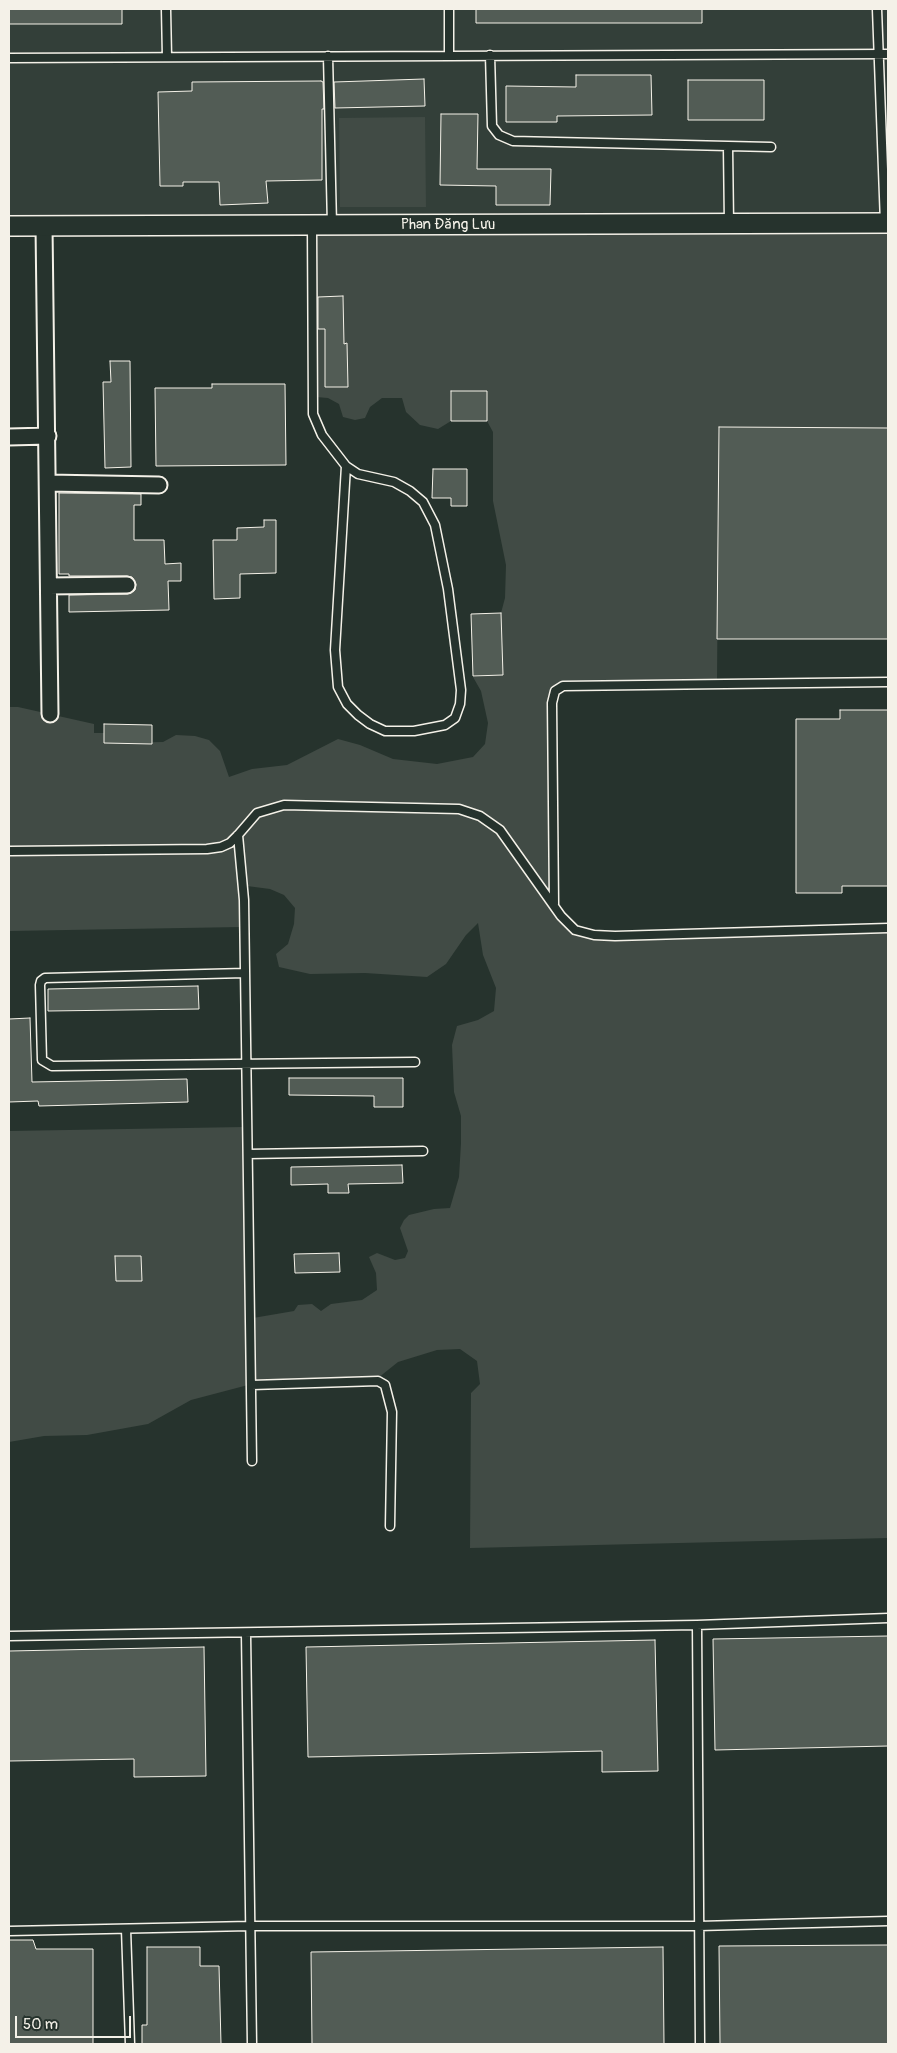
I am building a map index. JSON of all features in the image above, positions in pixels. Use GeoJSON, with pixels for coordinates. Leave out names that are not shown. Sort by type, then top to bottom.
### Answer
{"type":"FeatureCollection","features":[{"type":"Feature","properties":{"kind":"street","name":"Phan Đăng Lưu"},"geometry":{"type":"LineString","coordinates":[[9,226],[887,223]]}},
{"type":"Feature","properties":{"kind":"street"},"geometry":{"type":"LineString","coordinates":[[44,226],[50,714]]}},
{"type":"Feature","properties":{"kind":"street"},"geometry":{"type":"LineString","coordinates":[[9,436],[48,436]]}},
{"type":"Feature","properties":{"kind":"street"},"geometry":{"type":"LineString","coordinates":[[48,483],[158,485]]}},
{"type":"Feature","properties":{"kind":"street"},"geometry":{"type":"LineString","coordinates":[[49,586],[127,586]]}},
{"type":"Feature","properties":{"kind":"lane"},"geometry":{"type":"LineString","coordinates":[[166,9],[166,57]]}},
{"type":"Feature","properties":{"kind":"lane"},"geometry":{"type":"LineString","coordinates":[[449,9],[449,56]]}},
{"type":"Feature","properties":{"kind":"lane"},"geometry":{"type":"LineString","coordinates":[[877,9],[887,223]]}},
{"type":"Feature","properties":{"kind":"lane"},"geometry":{"type":"LineString","coordinates":[[9,58],[888,54]]}},
{"type":"Feature","properties":{"kind":"lane"},"geometry":{"type":"LineString","coordinates":[[328,56],[332,225]]}},
{"type":"Feature","properties":{"kind":"lane"},"geometry":{"type":"LineString","coordinates":[[490,56],[492,126],[499,135],[513,141],[771,147]]}},
{"type":"Feature","properties":{"kind":"lane"},"geometry":{"type":"LineString","coordinates":[[728,147],[729,224]]}},
{"type":"Feature","properties":{"kind":"lane"},"geometry":{"type":"LineString","coordinates":[[312,226],[313,414],[322,435],[346,466],[358,474],[394,482],[410,491],[423,502],[435,525],[448,589],[461,690],[460,704],[455,718],[445,725],[414,731],[384,730],[370,724],[358,715],[347,704],[338,687],[334,650],[346,466]]}},
{"type":"Feature","properties":{"kind":"lane"},"geometry":{"type":"LineString","coordinates":[[554,905],[552,703],[555,692],[563,686],[888,682]]}},
{"type":"Feature","properties":{"kind":"lane"},"geometry":{"type":"LineString","coordinates":[[9,851],[207,849],[221,847],[230,843],[257,814],[284,804],[459,809],[480,816],[500,830],[574,930],[608,936],[888,928]]}},
{"type":"Feature","properties":{"kind":"lane"},"geometry":{"type":"LineString","coordinates":[[238,835],[243,873],[252,1461]]}},
{"type":"Feature","properties":{"kind":"lane"},"geometry":{"type":"LineString","coordinates":[[245,973],[45,978],[41,981],[40,994],[42,1060],[52,1066],[415,1062]]}},
{"type":"Feature","properties":{"kind":"lane"},"geometry":{"type":"LineString","coordinates":[[248,1154],[423,1151]]}},
{"type":"Feature","properties":{"kind":"lane"},"geometry":{"type":"LineString","coordinates":[[252,1385],[378,1381],[385,1385],[392,1412],[390,1526]]}},
{"type":"Feature","properties":{"kind":"lane"},"geometry":{"type":"LineString","coordinates":[[9,1636],[246,1634],[697,1625],[888,1618]]}},
{"type":"Feature","properties":{"kind":"lane"},"geometry":{"type":"LineString","coordinates":[[697,1625],[700,2044]]}},
{"type":"Feature","properties":{"kind":"lane"},"geometry":{"type":"LineString","coordinates":[[246,1634],[252,2044]]}},
{"type":"Feature","properties":{"kind":"lane"},"geometry":{"type":"LineString","coordinates":[[9,1931],[250,1926],[699,1926],[888,1921]]}},
{"type":"Feature","properties":{"kind":"lane"},"geometry":{"type":"LineString","coordinates":[[126,1929],[130,2044]]}},
{"type":"Feature","properties":{"kind":"shaded area"},"geometry":{"type":"Polygon","coordinates":[[[9,9],[888,9],[888,214],[9,218],[9,9]]]}},
{"type":"Feature","properties":{"kind":"shaded area"},"geometry":{"type":"Polygon","coordinates":[[[425,117],[426,207],[340,207],[339,118],[425,117]]]}},
{"type":"Feature","properties":{"kind":"shaded area"},"geometry":{"type":"Polygon","coordinates":[[[888,232],[888,428],[719,428],[717,681],[562,683],[549,704],[550,894],[503,828],[459,806],[282,801],[255,810],[236,833],[228,840],[219,844],[206,846],[9,847],[9,707],[18,707],[94,724],[94,733],[104,733],[104,743],[163,742],[176,735],[195,736],[209,740],[220,751],[229,777],[252,769],[287,765],[338,739],[360,745],[393,759],[437,764],[473,757],[485,744],[488,723],[481,691],[473,677],[502,675],[501,613],[505,598],[506,565],[493,501],[493,432],[487,421],[487,392],[452,391],[451,421],[438,429],[420,425],[406,412],[402,398],[382,398],[370,407],[365,418],[355,420],[343,417],[339,404],[328,398],[316,397],[315,235],[888,232]]]}},
{"type":"Feature","properties":{"kind":"shaded area"},"geometry":{"type":"Polygon","coordinates":[[[284,808],[458,812],[478,819],[497,832],[559,919],[596,939],[888,932],[888,1538],[470,1548],[471,1393],[480,1384],[477,1361],[460,1349],[437,1350],[398,1362],[378,1378],[255,1381],[253,1318],[294,1311],[298,1305],[312,1304],[321,1311],[331,1304],[362,1300],[377,1290],[376,1273],[369,1257],[377,1253],[395,1260],[405,1258],[408,1251],[400,1228],[404,1220],[409,1215],[434,1209],[450,1208],[459,1177],[461,1143],[461,1116],[454,1092],[452,1045],[457,1026],[478,1020],[494,1011],[496,988],[483,955],[478,923],[466,935],[446,964],[427,977],[365,973],[310,974],[279,967],[276,954],[288,944],[294,924],[295,908],[284,895],[270,889],[247,886],[242,836],[259,816],[284,808]]]}},
{"type":"Feature","properties":{"kind":"shaded area"},"geometry":{"type":"Polygon","coordinates":[[[236,842],[241,927],[9,931],[9,854],[206,852],[236,842]]]}},
{"type":"Feature","properties":{"kind":"shaded area"},"geometry":{"type":"Polygon","coordinates":[[[244,1127],[248,1385],[191,1400],[148,1424],[87,1435],[44,1436],[9,1442],[9,1131],[244,1127]]]}},
{"type":"Feature","properties":{"kind":"building"},"geometry":{"type":"Polygon","coordinates":[[[9,9],[122,9],[122,24],[9,24],[9,9]]]}},
{"type":"Feature","properties":{"kind":"building"},"geometry":{"type":"Polygon","coordinates":[[[476,9],[702,9],[702,23],[476,23],[476,9]]]}},
{"type":"Feature","properties":{"kind":"building"},"geometry":{"type":"Polygon","coordinates":[[[576,75],[651,75],[652,115],[557,116],[557,122],[506,122],[506,86],[576,87],[576,75]]]}},
{"type":"Feature","properties":{"kind":"building"},"geometry":{"type":"Polygon","coordinates":[[[424,79],[425,106],[335,108],[334,82],[424,79]]]}},
{"type":"Feature","properties":{"kind":"building"},"geometry":{"type":"Polygon","coordinates":[[[688,80],[764,80],[764,120],[688,120],[688,80]]]}},
{"type":"Feature","properties":{"kind":"building"},"geometry":{"type":"Polygon","coordinates":[[[192,82],[323,82],[324,109],[322,109],[322,180],[266,181],[268,203],[220,205],[219,182],[183,182],[183,186],[160,186],[158,92],[192,91],[192,82]]]}},
{"type":"Feature","properties":{"kind":"building"},"geometry":{"type":"Polygon","coordinates":[[[441,114],[478,114],[477,169],[551,169],[550,205],[496,205],[496,186],[440,185],[441,114]]]}},
{"type":"Feature","properties":{"kind":"building"},"geometry":{"type":"Polygon","coordinates":[[[343,296],[344,344],[347,343],[348,387],[325,387],[325,329],[318,329],[318,297],[343,296]]]}},
{"type":"Feature","properties":{"kind":"building"},"geometry":{"type":"Polygon","coordinates":[[[110,361],[130,361],[131,467],[105,468],[103,382],[111,382],[110,361]]]}},
{"type":"Feature","properties":{"kind":"building"},"geometry":{"type":"Polygon","coordinates":[[[212,384],[285,384],[286,465],[156,466],[155,388],[212,388],[212,384]]]}},
{"type":"Feature","properties":{"kind":"building"},"geometry":{"type":"Polygon","coordinates":[[[451,391],[487,391],[487,421],[451,421],[451,391]]]}},
{"type":"Feature","properties":{"kind":"building"},"geometry":{"type":"Polygon","coordinates":[[[719,427],[888,428],[888,639],[717,639],[719,427]]]}},
{"type":"Feature","properties":{"kind":"building"},"geometry":{"type":"Polygon","coordinates":[[[433,469],[467,469],[467,506],[451,506],[451,498],[432,498],[433,469]]]}},
{"type":"Feature","properties":{"kind":"building"},"geometry":{"type":"Polygon","coordinates":[[[59,493],[141,494],[141,505],[134,505],[134,540],[164,540],[165,564],[181,563],[181,581],[168,581],[169,610],[69,612],[69,595],[128,594],[135,590],[136,584],[132,577],[127,576],[69,576],[69,574],[59,574],[59,493]]]}},
{"type":"Feature","properties":{"kind":"building"},"geometry":{"type":"Polygon","coordinates":[[[264,520],[276,520],[276,573],[240,574],[240,598],[214,599],[213,540],[237,540],[237,528],[264,527],[264,520]]]}},
{"type":"Feature","properties":{"kind":"building"},"geometry":{"type":"Polygon","coordinates":[[[501,613],[503,675],[473,676],[471,614],[501,613]]]}},
{"type":"Feature","properties":{"kind":"building"},"geometry":{"type":"Polygon","coordinates":[[[840,710],[888,710],[888,886],[842,886],[842,893],[796,893],[796,719],[840,719],[840,710]]]}},
{"type":"Feature","properties":{"kind":"building"},"geometry":{"type":"Polygon","coordinates":[[[104,724],[152,725],[152,744],[104,743],[104,724]]]}},
{"type":"Feature","properties":{"kind":"building"},"geometry":{"type":"Polygon","coordinates":[[[198,986],[199,1009],[48,1011],[48,989],[198,986]]]}},
{"type":"Feature","properties":{"kind":"building"},"geometry":{"type":"Polygon","coordinates":[[[30,1018],[32,1082],[187,1079],[188,1102],[39,1106],[38,1101],[9,1102],[9,1019],[30,1018]]]}},
{"type":"Feature","properties":{"kind":"building"},"geometry":{"type":"Polygon","coordinates":[[[289,1078],[403,1078],[403,1107],[374,1107],[374,1096],[289,1095],[289,1078]]]}},
{"type":"Feature","properties":{"kind":"building"},"geometry":{"type":"Polygon","coordinates":[[[402,1165],[403,1183],[348,1184],[349,1193],[328,1193],[328,1184],[291,1185],[291,1167],[402,1165]]]}},
{"type":"Feature","properties":{"kind":"building"},"geometry":{"type":"Polygon","coordinates":[[[339,1253],[340,1272],[295,1273],[294,1254],[339,1253]]]}},
{"type":"Feature","properties":{"kind":"building"},"geometry":{"type":"Polygon","coordinates":[[[115,1256],[141,1256],[142,1281],[116,1281],[115,1256]]]}},
{"type":"Feature","properties":{"kind":"building"},"geometry":{"type":"Polygon","coordinates":[[[888,1636],[888,1746],[715,1750],[713,1639],[888,1636]]]}},
{"type":"Feature","properties":{"kind":"building"},"geometry":{"type":"Polygon","coordinates":[[[655,1640],[658,1771],[602,1772],[602,1751],[308,1757],[306,1647],[655,1640]]]}},
{"type":"Feature","properties":{"kind":"building"},"geometry":{"type":"Polygon","coordinates":[[[204,1647],[206,1776],[134,1777],[134,1759],[9,1761],[9,1651],[204,1647]]]}},
{"type":"Feature","properties":{"kind":"building"},"geometry":{"type":"Polygon","coordinates":[[[9,1940],[33,1940],[36,1949],[93,1949],[93,2044],[9,2044],[9,1940]]]}},
{"type":"Feature","properties":{"kind":"building"},"geometry":{"type":"Polygon","coordinates":[[[888,1945],[888,2044],[720,2044],[719,1946],[888,1945]]]}},
{"type":"Feature","properties":{"kind":"building"},"geometry":{"type":"Polygon","coordinates":[[[147,1947],[200,1947],[200,1966],[219,1966],[221,2044],[142,2044],[142,2025],[147,2025],[147,1947]]]}},
{"type":"Feature","properties":{"kind":"building"},"geometry":{"type":"Polygon","coordinates":[[[663,1947],[664,2044],[312,2044],[311,1952],[663,1947]]]}}]}
